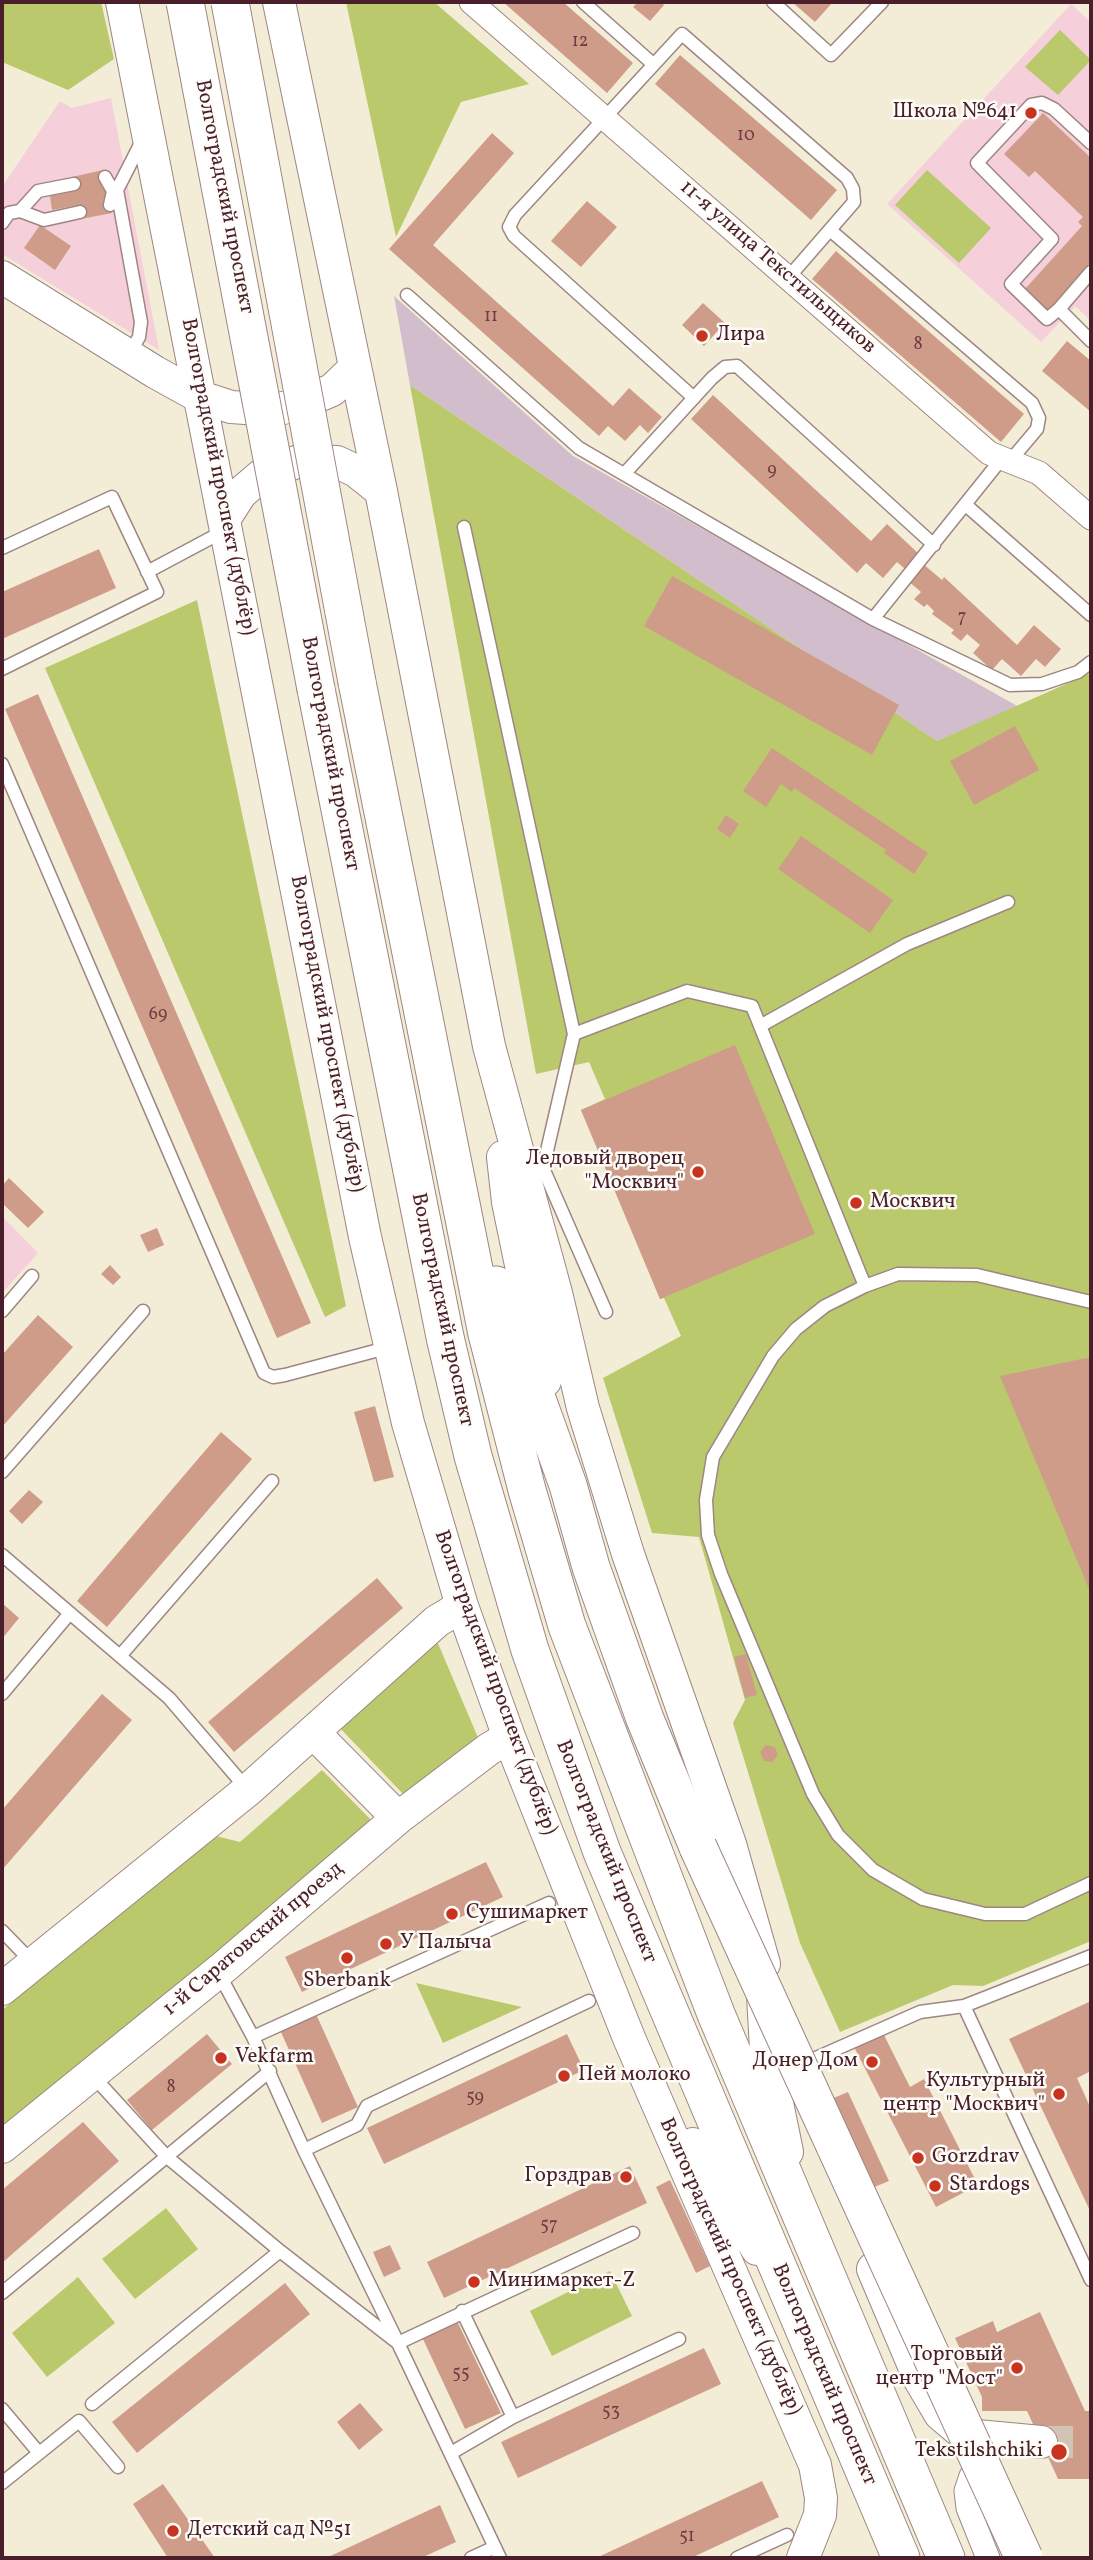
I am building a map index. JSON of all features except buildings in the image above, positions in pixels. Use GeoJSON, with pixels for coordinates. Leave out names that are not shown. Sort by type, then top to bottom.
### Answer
{"type":"FeatureCollection","features":[{"type":"Feature","properties":{"kind":"main road","name":"Волгоградский проспект (дублёр)"},"geometry":{"type":"LineString","coordinates":[[122,2],[365,1237],[390,1347],[436,1522],[462,1606],[509,1737],[629,2038],[815,2465],[821,2498],[817,2528],[795,2547]]}},
{"type":"Feature","properties":{"kind":"main road","name":"Волгоградский проспект"},"geometry":{"type":"LineString","coordinates":[[185,2],[316,689],[445,1337],[504,1568],[559,1736],[602,1852],[901,2558]]}},
{"type":"Feature","properties":{"kind":"main road","name":"Волгоградский проспект"},"geometry":{"type":"LineString","coordinates":[[230,2],[357,682],[499,1385],[567,1626],[716,2014],[946,2558]]}},
{"type":"Feature","properties":{"kind":"main road"},"geometry":{"type":"LineString","coordinates":[[279,2],[381,491],[489,1046],[508,1202],[568,1485],[591,1567],[645,1720],[698,1847],[1024,2558]]}},
{"type":"Feature","properties":{"kind":"main road"},"geometry":{"type":"LineString","coordinates":[[2,277],[128,356],[200,397],[230,407],[274,410],[317,398],[332,390],[355,368]]}},
{"type":"Feature","properties":{"kind":"main road"},"geometry":{"type":"LineString","coordinates":[[226,524],[241,493],[262,475],[299,461],[337,462],[356,471],[381,491]]}},
{"type":"Feature","properties":{"kind":"main road"},"geometry":{"type":"LineString","coordinates":[[489,1046],[533,1171],[583,1408],[628,1554],[730,1844],[760,1944],[790,2070],[920,2381],[940,2414],[959,2430],[977,2436],[1032,2442]]}},
{"type":"Feature","properties":{"kind":"main road"},"geometry":{"type":"LineString","coordinates":[[452,1162],[568,1485]]}},
{"type":"Feature","properties":{"kind":"main road"},"geometry":{"type":"LineString","coordinates":[[2,1989],[248,1790],[437,1621],[462,1606]]}},
{"type":"Feature","properties":{"kind":"main road"},"geometry":{"type":"LineString","coordinates":[[314,1733],[398,1818]]}},
{"type":"Feature","properties":{"kind":"main road","name":"1-й Саратовский проезд"},"geometry":{"type":"LineString","coordinates":[[2,2147],[218,1972],[398,1818],[509,1737]]}},
{"type":"Feature","properties":{"kind":"main road"},"geometry":{"type":"LineString","coordinates":[[760,1944],[766,2049],[778,2118],[813,2248]]}},
{"type":"Feature","properties":{"kind":"main road","name":"Волгоградский проспект (дублёр)"},"geometry":{"type":"LineString","coordinates":[[629,2038],[796,2314]]}},
{"type":"Feature","properties":{"kind":"street","name":"11-я улица Текстильщиков"},"geometry":{"type":"LineString","coordinates":[[471,2],[788,278],[1001,457],[1039,473],[1091,518]]}},
{"type":"Feature","properties":{"kind":"street"},"geometry":{"type":"LineString","coordinates":[[988,2558],[968,2508],[966,2491],[981,2462],[996,2451],[1032,2442]]}},
{"type":"Feature","properties":{"kind":"lane"},"geometry":{"type":"LineString","coordinates":[[583,2],[653,64]]}},
{"type":"Feature","properties":{"kind":"lane"},"geometry":{"type":"LineString","coordinates":[[773,2],[831,55],[882,2]]}},
{"type":"Feature","properties":{"kind":"lane"},"geometry":{"type":"LineString","coordinates":[[694,398],[514,236],[509,227],[515,215],[682,34],[847,178],[853,189],[854,202],[788,278]]}},
{"type":"Feature","properties":{"kind":"lane"},"geometry":{"type":"LineString","coordinates":[[1091,143],[1054,109],[1042,103],[1031,105],[977,163],[1052,239],[1011,284],[1048,319],[1091,272]]}},
{"type":"Feature","properties":{"kind":"lane"},"geometry":{"type":"LineString","coordinates":[[110,205],[138,150],[147,124]]}},
{"type":"Feature","properties":{"kind":"lane"},"geometry":{"type":"LineString","coordinates":[[105,177],[115,191],[141,323],[139,337],[128,356]]}},
{"type":"Feature","properties":{"kind":"lane"},"geometry":{"type":"LineString","coordinates":[[2,223],[9,214],[20,211],[38,191],[74,184]]}},
{"type":"Feature","properties":{"kind":"lane"},"geometry":{"type":"LineString","coordinates":[[20,211],[44,220],[80,212]]}},
{"type":"Feature","properties":{"kind":"lane"},"geometry":{"type":"LineString","coordinates":[[830,230],[1032,403],[1039,418],[1037,429],[1001,457],[967,506],[873,618]]}},
{"type":"Feature","properties":{"kind":"lane"},"geometry":{"type":"LineString","coordinates":[[407,295],[579,448],[626,472],[873,618],[1010,685],[1042,684],[1078,672],[1091,662]]}},
{"type":"Feature","properties":{"kind":"lane"},"geometry":{"type":"LineString","coordinates":[[1059,309],[1091,341]]}},
{"type":"Feature","properties":{"kind":"lane"},"geometry":{"type":"LineString","coordinates":[[626,472],[725,367],[737,366],[934,545]]}},
{"type":"Feature","properties":{"kind":"lane"},"geometry":{"type":"LineString","coordinates":[[2,548],[113,497],[157,593],[2,669]]}},
{"type":"Feature","properties":{"kind":"lane"},"geometry":{"type":"LineString","coordinates":[[967,506],[1091,615]]}},
{"type":"Feature","properties":{"kind":"lane"},"geometry":{"type":"LineString","coordinates":[[148,572],[226,524]]}},
{"type":"Feature","properties":{"kind":"lane"},"geometry":{"type":"LineString","coordinates":[[464,527],[574,1034],[533,1171],[606,1312]]}},
{"type":"Feature","properties":{"kind":"lane"},"geometry":{"type":"LineString","coordinates":[[2,764],[264,1373],[273,1377],[285,1375],[390,1347]]}},
{"type":"Feature","properties":{"kind":"lane"},"geometry":{"type":"LineString","coordinates":[[760,1026],[907,944],[1008,902]]}},
{"type":"Feature","properties":{"kind":"lane"},"geometry":{"type":"LineString","coordinates":[[574,1034],[687,991],[752,1006],[865,1286]]}},
{"type":"Feature","properties":{"kind":"lane"},"geometry":{"type":"LineString","coordinates":[[1091,1302],[977,1275],[898,1274],[865,1286],[825,1307],[796,1329],[773,1356],[713,1457],[706,1500],[708,1535],[722,1574],[813,1794],[838,1835],[873,1870],[923,1899],[985,1914],[1025,1914],[1091,1883]]}},
{"type":"Feature","properties":{"kind":"lane"},"geometry":{"type":"LineString","coordinates":[[2,1311],[32,1276]]}},
{"type":"Feature","properties":{"kind":"lane"},"geometry":{"type":"LineString","coordinates":[[2,1472],[143,1311]]}},
{"type":"Feature","properties":{"kind":"lane"},"geometry":{"type":"LineString","coordinates":[[120,1656],[272,1481]]}},
{"type":"Feature","properties":{"kind":"lane"},"geometry":{"type":"LineString","coordinates":[[2,1555],[169,1698],[248,1790]]}},
{"type":"Feature","properties":{"kind":"lane"},"geometry":{"type":"LineString","coordinates":[[2,1693],[70,1613]]}},
{"type":"Feature","properties":{"kind":"lane"},"geometry":{"type":"LineString","coordinates":[[253,2036],[549,1903]]}},
{"type":"Feature","properties":{"kind":"lane"},"geometry":{"type":"LineString","coordinates":[[2,1931],[33,1964]]}},
{"type":"Feature","properties":{"kind":"lane"},"geometry":{"type":"LineString","coordinates":[[790,2070],[920,2012],[964,2006],[1091,1956]]}},
{"type":"Feature","properties":{"kind":"lane"},"geometry":{"type":"LineString","coordinates":[[218,1972],[270,2071],[304,2150],[498,2553],[471,2558]]}},
{"type":"Feature","properties":{"kind":"lane"},"geometry":{"type":"LineString","coordinates":[[304,2150],[358,2125],[367,2106],[589,2001]]}},
{"type":"Feature","properties":{"kind":"lane"},"geometry":{"type":"LineString","coordinates":[[964,2006],[1091,2280]]}},
{"type":"Feature","properties":{"kind":"lane"},"geometry":{"type":"LineString","coordinates":[[2,2293],[270,2071]]}},
{"type":"Feature","properties":{"kind":"lane"},"geometry":{"type":"LineString","coordinates":[[92,2075],[167,2157],[280,2251],[398,2343]]}},
{"type":"Feature","properties":{"kind":"lane"},"geometry":{"type":"LineString","coordinates":[[398,2343],[633,2233]]}},
{"type":"Feature","properties":{"kind":"lane"},"geometry":{"type":"LineString","coordinates":[[92,2404],[280,2251]]}},
{"type":"Feature","properties":{"kind":"lane"},"geometry":{"type":"LineString","coordinates":[[463,2312],[513,2417]]}},
{"type":"Feature","properties":{"kind":"lane"},"geometry":{"type":"LineString","coordinates":[[451,2453],[513,2417],[679,2339]]}},
{"type":"Feature","properties":{"kind":"lane"},"geometry":{"type":"LineString","coordinates":[[2,2410],[39,2453]]}},
{"type":"Feature","properties":{"kind":"lane"},"geometry":{"type":"LineString","coordinates":[[2,2483],[79,2421],[118,2468]]}},
{"type":"Feature","properties":{"kind":"lane"},"geometry":{"type":"LineString","coordinates":[[737,2558],[795,2547]]}},
{"type":"Feature","properties":{"kind":"shaded area","name":"Школа №641"},"geometry":{"type":"Polygon","coordinates":[[[1071,4],[1091,22],[1091,321],[1075,306],[1041,342],[887,204],[1071,4]]]}},
{"type":"Feature","properties":{"kind":"shaded area"},"geometry":{"type":"Polygon","coordinates":[[[111,98],[159,350],[2,254],[2,187],[60,101],[72,108],[111,98]]]}},
{"type":"Feature","properties":{"kind":"shaded area"},"geometry":{"type":"Polygon","coordinates":[[[394,296],[573,456],[1019,707],[937,741],[410,385],[394,296]]]}},
{"type":"Feature","properties":{"kind":"shaded area"},"geometry":{"type":"Polygon","coordinates":[[[2,1216],[38,1253],[2,1293],[2,1216]]]}},
{"type":"Feature","properties":{"kind":"green space"},"geometry":{"type":"Polygon","coordinates":[[[2,2],[101,2],[114,59],[68,90],[2,62],[2,2]]]}},
{"type":"Feature","properties":{"kind":"green space"},"geometry":{"type":"Polygon","coordinates":[[[346,2],[434,2],[529,84],[461,102],[396,237],[346,2]]]}},
{"type":"Feature","properties":{"kind":"green space"},"geometry":{"type":"Polygon","coordinates":[[[1060,30],[1091,60],[1058,95],[1025,67],[1060,30]]]}},
{"type":"Feature","properties":{"kind":"green space"},"geometry":{"type":"Polygon","coordinates":[[[927,170],[991,228],[959,263],[895,205],[927,170]]]}},
{"type":"Feature","properties":{"kind":"green space","name":"Москвич"},"geometry":{"type":"Polygon","coordinates":[[[410,385],[937,741],[1091,673],[1091,1941],[983,1986],[953,1985],[840,2032],[800,1943],[733,1723],[745,1700],[699,1537],[652,1533],[603,1378],[681,1336],[664,1298],[660,1299],[581,1110],[605,1099],[589,1062],[536,1074],[410,385]]]}},
{"type":"Feature","properties":{"kind":"green space"},"geometry":{"type":"Polygon","coordinates":[[[197,600],[346,1306],[325,1317],[45,668],[197,600]]]}},
{"type":"Feature","properties":{"kind":"green space"},"geometry":{"type":"Polygon","coordinates":[[[437,1641],[479,1740],[405,1796],[338,1726],[437,1641]]]}},
{"type":"Feature","properties":{"kind":"green space"},"geometry":{"type":"Polygon","coordinates":[[[322,1770],[373,1822],[218,1958],[2,2129],[2,2010],[216,1836],[240,1842],[322,1770]]]}},
{"type":"Feature","properties":{"kind":"green space"},"geometry":{"type":"Polygon","coordinates":[[[416,1983],[522,2007],[443,2043],[416,1983]]]}},
{"type":"Feature","properties":{"kind":"green space"},"geometry":{"type":"Polygon","coordinates":[[[166,2208],[198,2249],[135,2299],[102,2259],[166,2208]]]}},
{"type":"Feature","properties":{"kind":"green space"},"geometry":{"type":"Polygon","coordinates":[[[610,2271],[632,2316],[552,2356],[530,2311],[610,2271]]]}},
{"type":"Feature","properties":{"kind":"green space"},"geometry":{"type":"Polygon","coordinates":[[[78,2277],[115,2323],[47,2377],[12,2333],[78,2277]]]}},
{"type":"Feature","properties":{"kind":"tunnel"},"geometry":{"type":"LineString","coordinates":[[1041,2442],[1091,2442]]}},
{"type":"Feature","properties":{"kind":"place","name":"Школа №641"},"geometry":{"type":"Point","coordinates":[1031,113]}},
{"type":"Feature","properties":{"kind":"place","name":"Лира"},"geometry":{"type":"Point","coordinates":[702,336]}},
{"type":"Feature","properties":{"kind":"place","name":"Ледовый дворец \"Москвич\""},"geometry":{"type":"Point","coordinates":[698,1172]}},
{"type":"Feature","properties":{"kind":"place","name":"Москвич"},"geometry":{"type":"Point","coordinates":[856,1203]}},
{"type":"Feature","properties":{"kind":"place","name":"Сушимаркет"},"geometry":{"type":"Point","coordinates":[452,1914]}},
{"type":"Feature","properties":{"kind":"place","name":"У Палыча"},"geometry":{"type":"Point","coordinates":[386,1944]}},
{"type":"Feature","properties":{"kind":"place","name":"Sberbank"},"geometry":{"type":"Point","coordinates":[347,1958]}},
{"type":"Feature","properties":{"kind":"place","name":"Vekfarm"},"geometry":{"type":"Point","coordinates":[221,2058]}},
{"type":"Feature","properties":{"kind":"place","name":"Донер Дом"},"geometry":{"type":"Point","coordinates":[872,2062]}},
{"type":"Feature","properties":{"kind":"place","name":"Пей молоко"},"geometry":{"type":"Point","coordinates":[564,2076]}},
{"type":"Feature","properties":{"kind":"place","name":"Культурный центр \"Москвич\""},"geometry":{"type":"Point","coordinates":[1059,2094]}},
{"type":"Feature","properties":{"kind":"place","name":"Gorzdrav"},"geometry":{"type":"Point","coordinates":[918,2158]}},
{"type":"Feature","properties":{"kind":"place","name":"Горздрав"},"geometry":{"type":"Point","coordinates":[626,2177]}},
{"type":"Feature","properties":{"kind":"place","name":"Stardogs"},"geometry":{"type":"Point","coordinates":[935,2186]}},
{"type":"Feature","properties":{"kind":"place","name":"Минимаркет-Z"},"geometry":{"type":"Point","coordinates":[474,2282]}},
{"type":"Feature","properties":{"kind":"place","name":"Торговый центр \"Мост\""},"geometry":{"type":"Point","coordinates":[1017,2368]}},
{"type":"Feature","properties":{"kind":"place","name":"Tekstilshchiki"},"geometry":{"type":"Point","coordinates":[1059,2452]}},
{"type":"Feature","properties":{"kind":"place","name":"Детский сад №51"},"geometry":{"type":"Point","coordinates":[173,2531]}}]}
